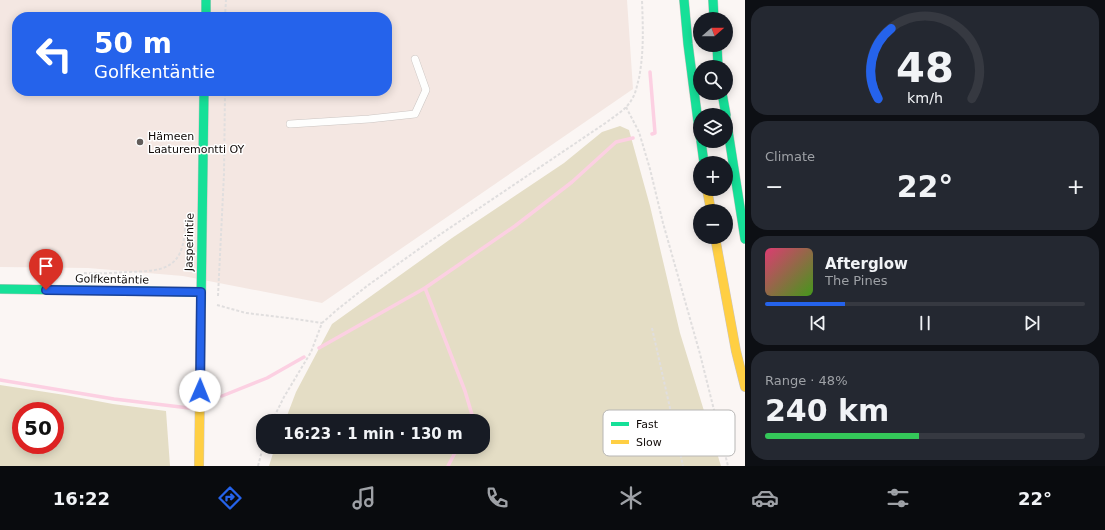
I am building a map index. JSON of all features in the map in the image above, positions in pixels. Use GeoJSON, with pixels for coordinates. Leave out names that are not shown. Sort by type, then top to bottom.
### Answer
{"type":"FeatureCollection","features":[{"type":"Feature","properties":{"kind":"main road"},"geometry":{"type":"LineString","coordinates":[[206,0],[206,12]]}},
{"type":"Feature","properties":{"kind":"main road"},"geometry":{"type":"LineString","coordinates":[[684,0],[696,108]]}},
{"type":"Feature","properties":{"kind":"main road"},"geometry":{"type":"LineString","coordinates":[[713,0],[714,12]]}},
{"type":"Feature","properties":{"kind":"main road","name":"Jasperintie"},"geometry":{"type":"LineString","coordinates":[[199,466],[204,96]]}},
{"type":"Feature","properties":{"kind":"main road"},"geometry":{"type":"LineString","coordinates":[[731,148],[745,239]]}},
{"type":"Feature","properties":{"kind":"main road"},"geometry":{"type":"LineString","coordinates":[[716,244],[736,351],[745,387]]}},
{"type":"Feature","properties":{"kind":"main road","name":"Golfkentäntie"},"geometry":{"type":"LineString","coordinates":[[0,289],[201,292]]}},
{"type":"Feature","properties":{"kind":"lane"},"geometry":{"type":"LineString","coordinates":[[290,124],[369,120],[415,114],[426,90],[416,59]]}},
{"type":"Feature","properties":{"kind":"path"},"geometry":{"type":"LineString","coordinates":[[225,12],[226,0]]}},
{"type":"Feature","properties":{"kind":"path"},"geometry":{"type":"LineString","coordinates":[[276,414],[311,352],[322,324],[338,309],[367,286],[426,244],[626,108],[635,92],[641,67],[644,36],[642,0]]}},
{"type":"Feature","properties":{"kind":"path"},"geometry":{"type":"LineString","coordinates":[[220,283],[225,96]]}},
{"type":"Feature","properties":{"kind":"path"},"geometry":{"type":"LineString","coordinates":[[626,108],[639,132],[646,155],[714,410]]}},
{"type":"Feature","properties":{"kind":"path"},"geometry":{"type":"LineString","coordinates":[[77,273],[151,272],[170,266],[177,259],[184,248],[185,228]]}},
{"type":"Feature","properties":{"kind":"path"},"geometry":{"type":"LineString","coordinates":[[201,292],[217,305],[246,313],[322,324]]}},
{"type":"Feature","properties":{"kind":"path"},"geometry":{"type":"LineString","coordinates":[[652,328],[670,410]]}},
{"type":"Feature","properties":{"kind":"path"},"geometry":{"type":"LineString","coordinates":[[258,466],[261,454]]}},
{"type":"Feature","properties":{"kind":"path"},"geometry":{"type":"LineString","coordinates":[[681,456],[683,466]]}},
{"type":"Feature","properties":{"kind":"path"},"geometry":{"type":"LineString","coordinates":[[726,456],[728,466]]}},
{"type":"Feature","properties":{"kind":"shaded area"},"geometry":{"type":"Polygon","coordinates":[[[0,0],[627,0],[633,89],[322,303],[183,276],[88,268],[0,267],[0,0]]]}},
{"type":"Feature","properties":{"kind":"shaded area"},"geometry":{"type":"Polygon","coordinates":[[[620,126],[629,130],[650,206],[680,333],[704,410],[603,410],[603,456],[718,456],[721,466],[269,466],[273,454],[490,454],[490,414],[288,414],[296,392],[332,324],[452,238],[564,163],[602,132],[620,126]]]}},
{"type":"Feature","properties":{"kind":"shaded area"},"geometry":{"type":"Polygon","coordinates":[[[0,385],[113,404],[166,411],[170,466],[0,466],[0,385]]]}},
{"type":"Feature","properties":{"kind":"waterway"},"geometry":{"type":"LineString","coordinates":[[650,72],[655,133],[652,134]]}},
{"type":"Feature","properties":{"kind":"waterway"},"geometry":{"type":"LineString","coordinates":[[319,348],[425,288],[515,226],[572,182],[616,142],[633,138]]}},
{"type":"Feature","properties":{"kind":"waterway"},"geometry":{"type":"LineString","coordinates":[[425,288],[465,391],[472,414]]}},
{"type":"Feature","properties":{"kind":"waterway"},"geometry":{"type":"LineString","coordinates":[[222,396],[267,378],[304,357]]}},
{"type":"Feature","properties":{"kind":"waterway"},"geometry":{"type":"LineString","coordinates":[[0,380],[114,399],[189,408]]}},
{"type":"Feature","properties":{"kind":"waterway"},"geometry":{"type":"LineString","coordinates":[[448,466],[454,454]]}},
{"type":"Feature","properties":{"kind":"traffic: fast"},"geometry":{"type":"LineString","coordinates":[[206,0],[206,12]]}},
{"type":"Feature","properties":{"kind":"traffic: fast"},"geometry":{"type":"LineString","coordinates":[[684,0],[696,108]]}},
{"type":"Feature","properties":{"kind":"traffic: fast"},"geometry":{"type":"LineString","coordinates":[[713,0],[714,12]]}},
{"type":"Feature","properties":{"kind":"traffic: fast"},"geometry":{"type":"LineString","coordinates":[[717,52],[718,60]]}},
{"type":"Feature","properties":{"kind":"traffic: fast"},"geometry":{"type":"LineString","coordinates":[[201,307],[204,96]]}},
{"type":"Feature","properties":{"kind":"traffic: fast"},"geometry":{"type":"LineString","coordinates":[[723,100],[725,108]]}},
{"type":"Feature","properties":{"kind":"traffic: fast"},"geometry":{"type":"LineString","coordinates":[[702,148],[703,156]]}},
{"type":"Feature","properties":{"kind":"traffic: fast"},"geometry":{"type":"LineString","coordinates":[[731,148],[745,239]]}},
{"type":"Feature","properties":{"kind":"traffic: fast"},"geometry":{"type":"LineString","coordinates":[[0,289],[201,292]]}},
{"type":"Feature","properties":{"kind":"traffic: slow"},"geometry":{"type":"LineString","coordinates":[[708,196],[710,204]]}},
{"type":"Feature","properties":{"kind":"traffic: slow"},"geometry":{"type":"LineString","coordinates":[[716,244],[736,351],[745,387]]}},
{"type":"Feature","properties":{"kind":"traffic: slow"},"geometry":{"type":"LineString","coordinates":[[199,466],[201,307]]}},
{"type":"Feature","properties":{"kind":"place","name":"Hämeen Laaturemontti OY"},"geometry":{"type":"Point","coordinates":[140,142]}},
{"type":"Feature","properties":{"kind":"route"},"geometry":{"type":"LineString","coordinates":[[46,290],[201,292],[200,391]]}}]}
